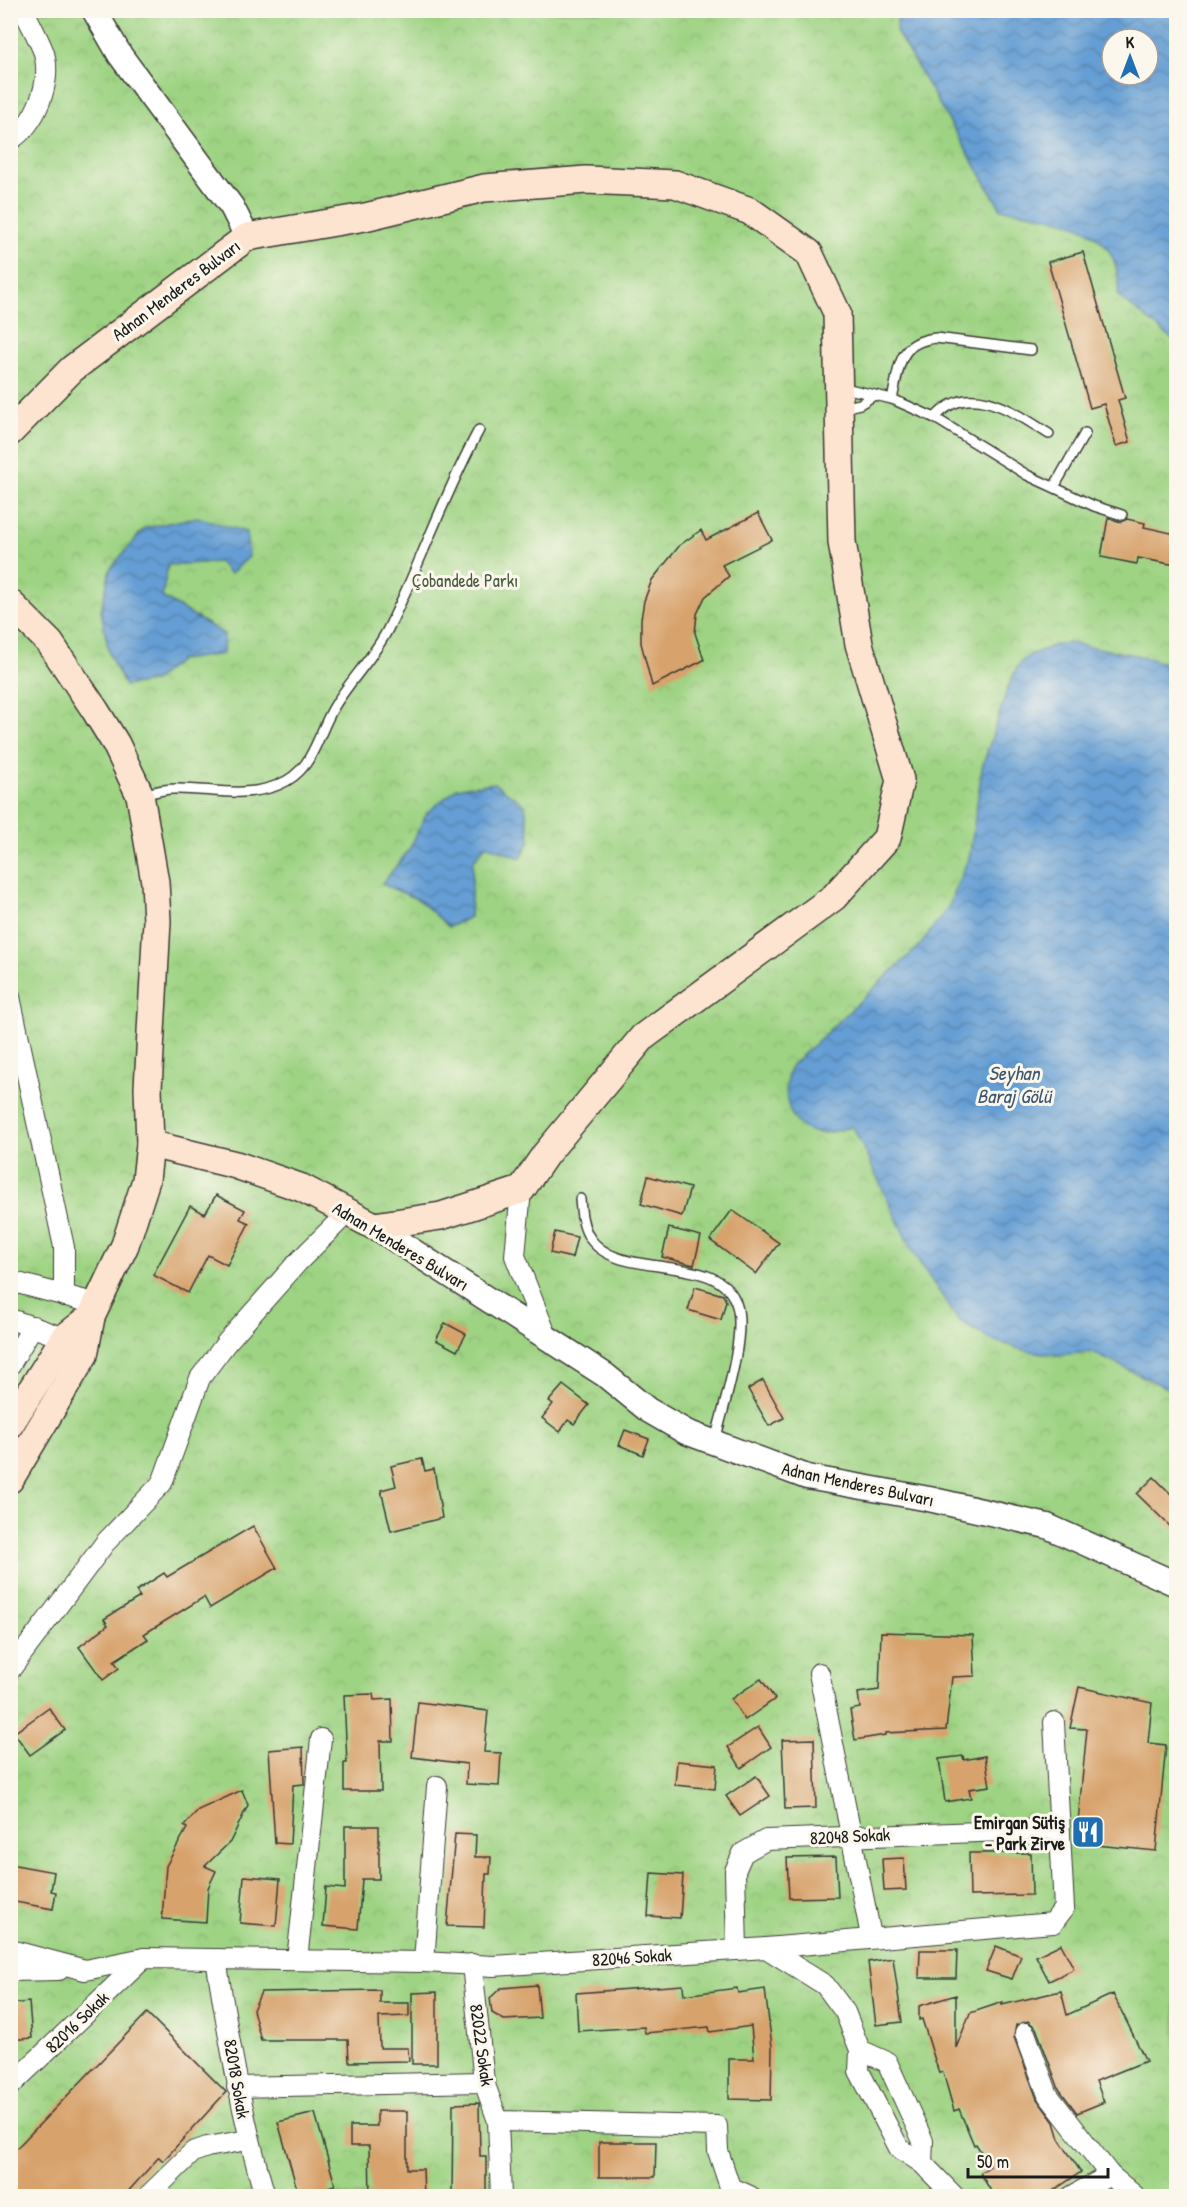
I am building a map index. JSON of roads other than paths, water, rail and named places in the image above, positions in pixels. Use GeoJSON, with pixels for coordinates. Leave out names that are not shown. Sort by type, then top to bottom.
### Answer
{"type":"FeatureCollection","features":[{"type":"Feature","properties":{"kind":"main road"},"geometry":{"type":"LineString","coordinates":[[247,237],[365,217],[484,188],[586,180],[675,184],[750,211],[809,253],[837,313],[842,542],[859,644],[900,780],[887,838],[834,897],[643,1037],[545,1155],[521,1190],[441,1216],[374,1226]]}},
{"type":"Feature","properties":{"kind":"main road","name":"Adnan Menderes Bulvarı"},"geometry":{"type":"LineString","coordinates":[[10,432],[72,369],[247,237]]}},
{"type":"Feature","properties":{"kind":"main road"},"geometry":{"type":"LineString","coordinates":[[10,603],[50,643],[116,744],[140,795],[155,882],[157,921],[148,1088],[150,1144],[146,1180],[132,1224],[94,1311],[84,1355],[10,1479]]}},
{"type":"Feature","properties":{"kind":"main road","name":"Adnan Menderes Bulvarı"},"geometry":{"type":"LineString","coordinates":[[150,1144],[236,1165],[302,1188],[374,1226]]}},
{"type":"Feature","properties":{"kind":"main road"},"geometry":{"type":"LineString","coordinates":[[10,1424],[64,1338],[94,1311]]}},
{"type":"Feature","properties":{"kind":"street"},"geometry":{"type":"LineString","coordinates":[[10,140],[21,133],[39,104],[47,74],[44,52],[24,10]]}},
{"type":"Feature","properties":{"kind":"street","name":"Adnan Menderes Bulvarı"},"geometry":{"type":"LineString","coordinates":[[94,10],[120,55],[232,207],[247,237]]}},
{"type":"Feature","properties":{"kind":"street"},"geometry":{"type":"LineString","coordinates":[[10,997],[62,1236],[64,1296]]}},
{"type":"Feature","properties":{"kind":"street"},"geometry":{"type":"LineString","coordinates":[[521,1190],[515,1256],[547,1336]]}},
{"type":"Feature","properties":{"kind":"street"},"geometry":{"type":"LineString","coordinates":[[10,1670],[105,1543],[162,1482],[183,1432],[200,1378],[226,1342],[348,1212]]}},
{"type":"Feature","properties":{"kind":"street","name":"Adnan Menderes Bulvarı"},"geometry":{"type":"LineString","coordinates":[[374,1226],[547,1336],[605,1375],[648,1410],[686,1432],[807,1477],[929,1499],[1047,1526],[1176,1584]]}},
{"type":"Feature","properties":{"kind":"street"},"geometry":{"type":"LineString","coordinates":[[10,1281],[64,1296],[94,1311]]}},
{"type":"Feature","properties":{"kind":"street"},"geometry":{"type":"LineString","coordinates":[[10,1319],[64,1338]]}},
{"type":"Feature","properties":{"kind":"street"},"geometry":{"type":"LineString","coordinates":[[10,1365],[33,1326]]}},
{"type":"Feature","properties":{"kind":"street"},"geometry":{"type":"LineString","coordinates":[[819,1673],[871,1936]]}},
{"type":"Feature","properties":{"kind":"street","name":"82046 Sokak"},"geometry":{"type":"LineString","coordinates":[[10,1950],[85,1970],[144,1958],[424,1962],[493,1966],[766,1948],[871,1936],[1053,1923],[1064,1908],[1054,1722]]}},
{"type":"Feature","properties":{"kind":"street"},"geometry":{"type":"LineString","coordinates":[[297,1960],[321,1739]]}},
{"type":"Feature","properties":{"kind":"street"},"geometry":{"type":"LineString","coordinates":[[424,1962],[437,1786]]}},
{"type":"Feature","properties":{"kind":"street","name":"82048 Sokak"},"geometry":{"type":"LineString","coordinates":[[737,1950],[735,1871],[743,1853],[766,1840],[850,1835],[1059,1829]]}},
{"type":"Feature","properties":{"kind":"street"},"geometry":{"type":"LineString","coordinates":[[766,1948],[825,1985],[845,2012],[860,2050],[859,2071],[899,2148],[922,2163],[954,2196]]}},
{"type":"Feature","properties":{"kind":"street","name":"82016 Sokak"},"geometry":{"type":"LineString","coordinates":[[10,2086],[144,1958]]}},
{"type":"Feature","properties":{"kind":"street","name":"82018 Sokak"},"geometry":{"type":"LineString","coordinates":[[216,1959],[248,2140],[266,2196]]}},
{"type":"Feature","properties":{"kind":"street","name":"82022 Sokak"},"geometry":{"type":"LineString","coordinates":[[472,1964],[484,2082],[498,2121],[501,2196]]}},
{"type":"Feature","properties":{"kind":"street"},"geometry":{"type":"LineString","coordinates":[[10,1971],[85,1970]]}},
{"type":"Feature","properties":{"kind":"street"},"geometry":{"type":"LineString","coordinates":[[1025,2033],[1048,2095],[1110,2175],[1135,2196]]}},
{"type":"Feature","properties":{"kind":"street"},"geometry":{"type":"LineString","coordinates":[[860,2050],[887,2062],[923,2141],[922,2163]]}},
{"type":"Feature","properties":{"kind":"street"},"geometry":{"type":"LineString","coordinates":[[237,2087],[484,2082]]}},
{"type":"Feature","properties":{"kind":"street"},"geometry":{"type":"LineString","coordinates":[[498,2121],[717,2126],[718,2151],[730,2187],[750,2196]]}},
{"type":"Feature","properties":{"kind":"street"},"geometry":{"type":"LineString","coordinates":[[148,2196],[192,2152],[248,2140]]}},
{"type":"Feature","properties":{"kind":"street"},"geometry":{"type":"LineString","coordinates":[[1072,2196],[1110,2175]]}},
{"type":"Feature","properties":{"kind":"lane"},"geometry":{"type":"LineString","coordinates":[[892,399],[904,355],[915,342],[936,338],[1031,350]]}},
{"type":"Feature","properties":{"kind":"lane"},"geometry":{"type":"LineString","coordinates":[[839,397],[859,390],[873,396],[892,399],[935,418],[1027,475],[1094,506],[1122,515]]}},
{"type":"Feature","properties":{"kind":"lane"},"geometry":{"type":"LineString","coordinates":[[839,397],[852,406],[873,396]]}},
{"type":"Feature","properties":{"kind":"lane"},"geometry":{"type":"LineString","coordinates":[[935,418],[948,405],[963,400],[984,400],[1017,413],[1049,434]]}},
{"type":"Feature","properties":{"kind":"lane"},"geometry":{"type":"LineString","coordinates":[[140,795],[174,789],[216,793],[267,789],[285,782],[302,770],[311,759],[339,699],[387,630],[447,491],[479,430]]}},
{"type":"Feature","properties":{"kind":"lane"},"geometry":{"type":"LineString","coordinates":[[1054,487],[1085,433]]}},
{"type":"Feature","properties":{"kind":"lane"},"geometry":{"type":"LineString","coordinates":[[580,1199],[587,1233],[602,1249],[632,1262],[700,1275],[723,1285],[734,1299],[738,1308],[736,1346],[715,1443]]}},
{"type":"Feature","properties":{"kind":"water"},"geometry":{"type":"Polygon","coordinates":[[[899,11],[1176,11],[1176,342],[1118,296],[1117,272],[1110,253],[1098,239],[1082,228],[1064,221],[1001,209],[896,31],[899,11]]]}},
{"type":"Feature","properties":{"kind":"water"},"geometry":{"type":"Polygon","coordinates":[[[197,517],[246,532],[249,557],[230,574],[219,562],[168,565],[162,597],[224,634],[223,654],[180,660],[153,682],[125,686],[109,654],[101,611],[110,569],[145,528],[197,517]]]}},
{"type":"Feature","properties":{"kind":"water","name":"Seyhan Baraj Gölü"},"geometry":{"type":"Polygon","coordinates":[[[1069,643],[1136,655],[1176,666],[1176,1392],[1091,1352],[1057,1355],[1023,1350],[989,1339],[958,1320],[912,1251],[853,1127],[825,1133],[809,1131],[800,1126],[794,1118],[787,1097],[786,1086],[791,1066],[921,944],[949,906],[970,854],[982,768],[1008,687],[1019,664],[1030,655],[1055,645],[1069,643]]]}},
{"type":"Feature","properties":{"kind":"water"},"geometry":{"type":"Polygon","coordinates":[[[494,783],[525,805],[530,840],[521,858],[486,845],[473,861],[470,917],[449,927],[419,900],[382,884],[409,850],[427,813],[457,788],[494,783]]]}},
{"type":"Feature","properties":{"kind":"place","name":"Emirgan Sütiş - Park Zirve"},"geometry":{"type":"Point","coordinates":[1088,1832]}},
{"type":"Feature","properties":{"kind":"park label","name":"Çobandede Parkı"},"geometry":{"type":"Point","coordinates":[465,580]}}]}
